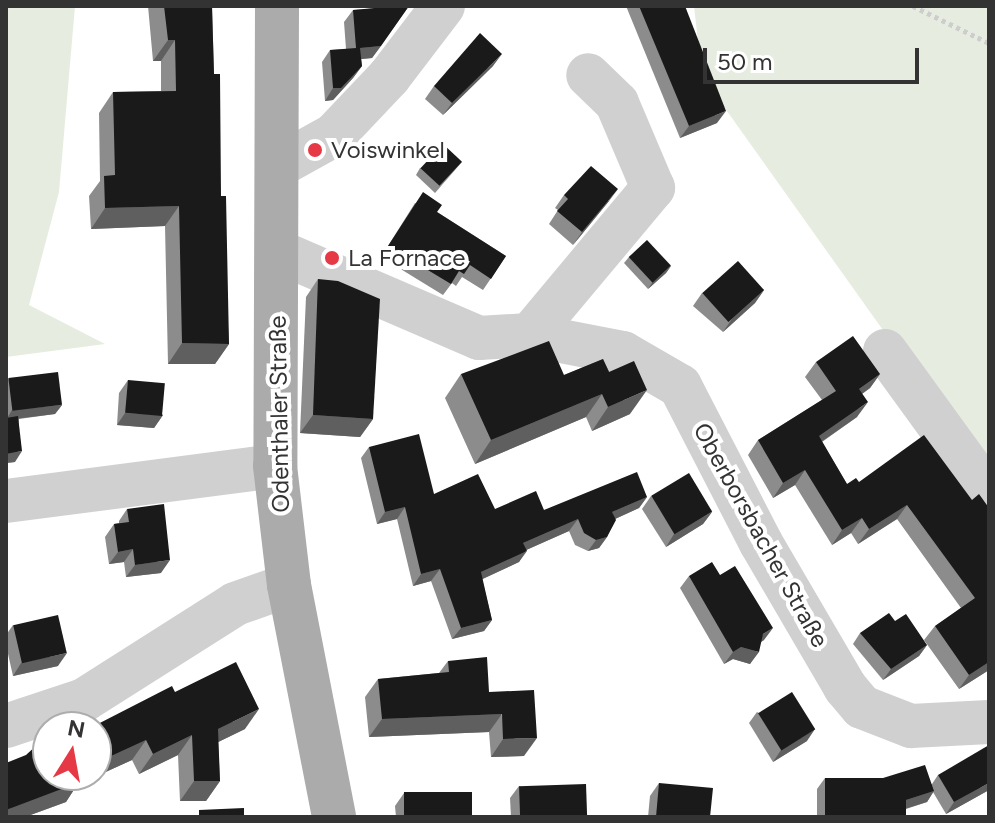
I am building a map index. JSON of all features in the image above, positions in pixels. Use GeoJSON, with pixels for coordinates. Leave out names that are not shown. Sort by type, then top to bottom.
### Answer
{"type":"FeatureCollection","features":[{"type":"Feature","properties":{"kind":"main road","name":"Odenthaler Straße"},"geometry":{"type":"LineString","coordinates":[[277,6],[275,466],[289,585],[334,817]]}},
{"type":"Feature","properties":{"kind":"street"},"geometry":{"type":"LineString","coordinates":[[278,166],[334,135],[389,77],[443,6]]}},
{"type":"Feature","properties":{"kind":"street"},"geometry":{"type":"LineString","coordinates":[[530,335],[653,188],[617,103],[588,75]]}},
{"type":"Feature","properties":{"kind":"street","name":"Oberborsbacher Straße"},"geometry":{"type":"LineString","coordinates":[[277,251],[479,338],[530,335],[623,353],[680,386],[761,543],[845,687],[862,707],[911,726],[989,722]]}},
{"type":"Feature","properties":{"kind":"street"},"geometry":{"type":"LineString","coordinates":[[885,351],[989,494]]}},
{"type":"Feature","properties":{"kind":"street"},"geometry":{"type":"LineString","coordinates":[[6,501],[275,466]]}},
{"type":"Feature","properties":{"kind":"street"},"geometry":{"type":"LineString","coordinates":[[6,726],[84,700],[235,604],[289,585]]}},
{"type":"Feature","properties":{"kind":"path"},"geometry":{"type":"LineString","coordinates":[[913,6],[989,43]]}},
{"type":"Feature","properties":{"kind":"shaded area"},"geometry":{"type":"Polygon","coordinates":[[[6,6],[75,6],[59,192],[29,305],[105,344],[6,357],[6,6]]]}},
{"type":"Feature","properties":{"kind":"shaded area"},"geometry":{"type":"Polygon","coordinates":[[[694,6],[989,6],[989,479],[702,76],[694,6]]]}},
{"type":"Feature","properties":{"kind":"building"},"geometry":{"type":"Polygon","coordinates":[[[164,6],[212,6],[214,74],[220,74],[221,196],[226,196],[229,344],[182,343],[179,206],[105,208],[104,176],[115,175],[113,92],[176,91],[175,40],[168,40],[164,6]]]}},
{"type":"Feature","properties":{"kind":"building"},"geometry":{"type":"Polygon","coordinates":[[[409,6],[381,46],[360,48],[362,66],[341,88],[333,88],[330,50],[356,48],[353,10],[409,6]]]}},
{"type":"Feature","properties":{"kind":"building"},"geometry":{"type":"Polygon","coordinates":[[[639,6],[685,6],[726,111],[689,126],[639,6]]]}},
{"type":"Feature","properties":{"kind":"building"},"geometry":{"type":"Polygon","coordinates":[[[480,33],[502,54],[452,103],[434,86],[480,33]]]}},
{"type":"Feature","properties":{"kind":"building"},"geometry":{"type":"Polygon","coordinates":[[[443,144],[462,162],[440,186],[420,168],[443,144]]]}},
{"type":"Feature","properties":{"kind":"building"},"geometry":{"type":"Polygon","coordinates":[[[591,166],[618,189],[582,232],[557,211],[568,199],[564,195],[591,166]]]}},
{"type":"Feature","properties":{"kind":"building"},"geometry":{"type":"Polygon","coordinates":[[[423,192],[442,205],[437,212],[506,256],[491,279],[470,265],[464,274],[459,271],[451,284],[388,246],[423,192]]]}},
{"type":"Feature","properties":{"kind":"building"},"geometry":{"type":"Polygon","coordinates":[[[647,240],[671,266],[653,283],[629,257],[647,240]]]}},
{"type":"Feature","properties":{"kind":"building"},"geometry":{"type":"Polygon","coordinates":[[[738,261],[764,290],[728,322],[702,293],[738,261]]]}},
{"type":"Feature","properties":{"kind":"building"},"geometry":{"type":"Polygon","coordinates":[[[318,279],[338,281],[380,299],[373,419],[313,415],[318,279]]]}},
{"type":"Feature","properties":{"kind":"building"},"geometry":{"type":"Polygon","coordinates":[[[853,336],[880,374],[859,389],[868,402],[819,436],[847,484],[856,478],[859,482],[924,435],[972,500],[979,494],[989,508],[989,662],[969,675],[935,626],[975,598],[907,505],[869,529],[862,518],[842,530],[805,470],[783,483],[758,440],[836,391],[816,362],[853,336]]]}},
{"type":"Feature","properties":{"kind":"building"},"geometry":{"type":"Polygon","coordinates":[[[549,341],[564,375],[603,359],[609,372],[634,361],[647,390],[608,407],[602,394],[491,440],[461,374],[549,341]]]}},
{"type":"Feature","properties":{"kind":"building"},"geometry":{"type":"Polygon","coordinates":[[[58,372],[62,405],[12,411],[8,378],[58,372]]]}},
{"type":"Feature","properties":{"kind":"building"},"geometry":{"type":"Polygon","coordinates":[[[128,380],[165,383],[162,416],[125,413],[128,380]]]}},
{"type":"Feature","properties":{"kind":"building"},"geometry":{"type":"Polygon","coordinates":[[[18,416],[22,451],[6,454],[6,418],[18,416]]]}},
{"type":"Feature","properties":{"kind":"building"},"geometry":{"type":"Polygon","coordinates":[[[419,434],[434,494],[478,474],[495,509],[536,491],[544,510],[637,472],[647,497],[612,512],[616,520],[607,537],[596,540],[584,533],[578,519],[523,543],[527,551],[481,572],[492,620],[461,628],[440,569],[421,574],[405,507],[385,512],[369,447],[419,434]]]}},
{"type":"Feature","properties":{"kind":"building"},"geometry":{"type":"Polygon","coordinates":[[[689,473],[712,512],[674,534],[651,496],[689,473]]]}},
{"type":"Feature","properties":{"kind":"building"},"geometry":{"type":"Polygon","coordinates":[[[164,504],[170,560],[135,565],[133,549],[118,552],[114,524],[129,522],[127,509],[164,504]]]}},
{"type":"Feature","properties":{"kind":"building"},"geometry":{"type":"Polygon","coordinates":[[[712,562],[720,575],[735,566],[773,628],[763,634],[759,652],[741,647],[733,652],[689,576],[712,562]]]}},
{"type":"Feature","properties":{"kind":"building"},"geometry":{"type":"Polygon","coordinates":[[[889,613],[895,621],[906,614],[927,645],[891,669],[860,633],[889,613]]]}},
{"type":"Feature","properties":{"kind":"building"},"geometry":{"type":"Polygon","coordinates":[[[58,615],[67,653],[22,663],[13,625],[58,615]]]}},
{"type":"Feature","properties":{"kind":"building"},"geometry":{"type":"Polygon","coordinates":[[[487,657],[489,692],[534,690],[537,738],[503,739],[502,714],[382,719],[378,679],[449,672],[448,661],[487,657]]]}},
{"type":"Feature","properties":{"kind":"building"},"geometry":{"type":"Polygon","coordinates":[[[236,662],[259,709],[218,729],[220,781],[194,781],[192,735],[153,754],[146,740],[112,756],[112,717],[172,686],[175,692],[236,662]]]}},
{"type":"Feature","properties":{"kind":"building"},"geometry":{"type":"Polygon","coordinates":[[[792,692],[815,729],[781,751],[758,713],[792,692]]]}},
{"type":"Feature","properties":{"kind":"building"},"geometry":{"type":"Polygon","coordinates":[[[989,745],[989,783],[954,802],[938,775],[989,745]]]}},
{"type":"Feature","properties":{"kind":"building"},"geometry":{"type":"Polygon","coordinates":[[[32,750],[32,791],[56,791],[6,810],[6,763],[32,750]]]}},
{"type":"Feature","properties":{"kind":"building"},"geometry":{"type":"Polygon","coordinates":[[[925,765],[934,791],[906,800],[906,817],[825,817],[825,778],[883,778],[925,765]]]}},
{"type":"Feature","properties":{"kind":"building"},"geometry":{"type":"Polygon","coordinates":[[[659,783],[713,788],[710,817],[656,817],[659,783]]]}},
{"type":"Feature","properties":{"kind":"building"},"geometry":{"type":"Polygon","coordinates":[[[586,784],[587,817],[520,817],[519,786],[586,784]]]}},
{"type":"Feature","properties":{"kind":"building"},"geometry":{"type":"Polygon","coordinates":[[[404,792],[472,792],[472,817],[404,817],[404,792]]]}},
{"type":"Feature","properties":{"kind":"building"},"geometry":{"type":"Polygon","coordinates":[[[244,808],[244,817],[199,817],[199,810],[244,808]]]}},
{"type":"Feature","properties":{"kind":"place","name":"Voiswinkel"},"geometry":{"type":"Point","coordinates":[315,150]}},
{"type":"Feature","properties":{"kind":"place","name":"La Fornace"},"geometry":{"type":"Point","coordinates":[332,258]}}]}
